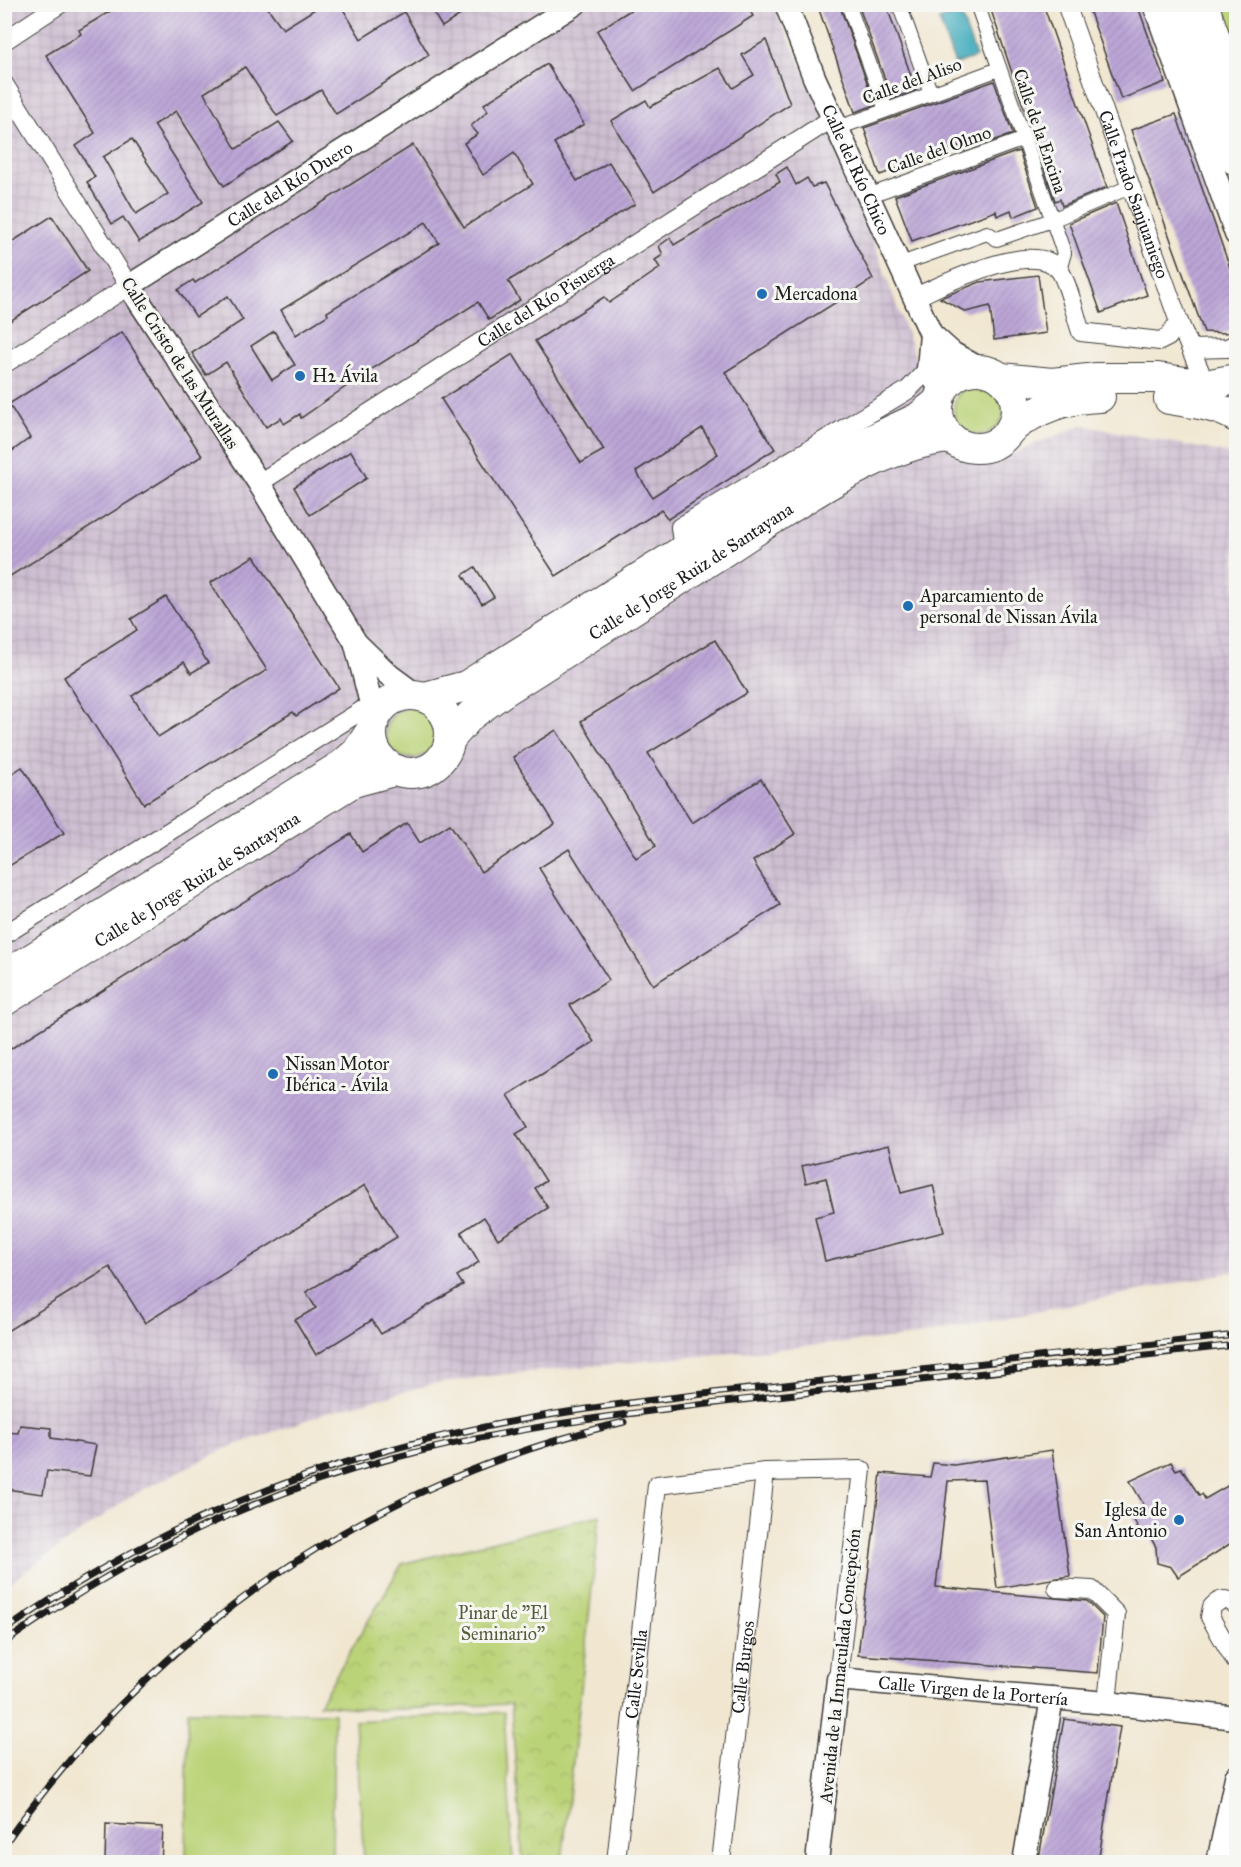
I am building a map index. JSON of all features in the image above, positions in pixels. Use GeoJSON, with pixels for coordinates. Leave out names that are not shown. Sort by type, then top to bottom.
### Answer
{"type":"FeatureCollection","features":[{"type":"Feature","properties":{"kind":"highway"},"geometry":{"type":"LineString","coordinates":[[1179,4],[1236,159]]}},
{"type":"Feature","properties":{"kind":"highway"},"geometry":{"type":"LineString","coordinates":[[1203,4],[1236,97]]}},
{"type":"Feature","properties":{"kind":"highway","name":"Calle de Jorge Ruiz de Santayana"},"geometry":{"type":"LineString","coordinates":[[4,976],[342,765],[357,752],[392,707],[466,686],[801,478],[856,447],[918,418],[936,387],[961,374],[992,374],[1052,383],[1097,378],[1158,378],[1206,385],[1236,380]]}},
{"type":"Feature","properties":{"kind":"highway"},"geometry":{"type":"LineString","coordinates":[[992,374],[1009,386],[1017,407],[1012,428]]}},
{"type":"Feature","properties":{"kind":"highway"},"geometry":{"type":"LineString","coordinates":[[936,387],[938,415],[943,428],[951,438]]}},
{"type":"Feature","properties":{"kind":"highway","name":"Calle de Jorge Ruiz de Santayana"},"geometry":{"type":"LineString","coordinates":[[4,1001],[353,782],[397,770],[409,773],[433,766],[442,757],[449,740],[471,715],[503,692],[803,501],[869,464],[926,440],[951,438],[960,445],[981,449],[1000,441],[1012,428],[1033,412],[1089,397],[1156,397],[1204,404],[1225,410],[1236,417]]}},
{"type":"Feature","properties":{"kind":"highway"},"geometry":{"type":"LineString","coordinates":[[397,770],[386,764],[378,754],[373,742],[392,707],[445,714],[449,740]]}},
{"type":"Feature","properties":{"kind":"street"},"geometry":{"type":"LineString","coordinates":[[4,41],[60,4]]}},
{"type":"Feature","properties":{"kind":"street","name":"Calle del Río Duero"},"geometry":{"type":"LineString","coordinates":[[4,364],[575,4]]}},
{"type":"Feature","properties":{"kind":"street","name":"Calle del Río Chico"},"geometry":{"type":"LineString","coordinates":[[786,4],[898,265],[932,334],[952,353],[992,374]]}},
{"type":"Feature","properties":{"kind":"street"},"geometry":{"type":"LineString","coordinates":[[848,4],[886,110]]}},
{"type":"Feature","properties":{"kind":"street","name":"Calle de la Encina"},"geometry":{"type":"LineString","coordinates":[[977,4],[1064,253],[1059,270]]}},
{"type":"Feature","properties":{"kind":"street","name":"Calle Prado Sanjuaniego"},"geometry":{"type":"LineString","coordinates":[[1066,4],[1179,322],[1206,385]]}},
{"type":"Feature","properties":{"kind":"street"},"geometry":{"type":"LineString","coordinates":[[1154,4],[1236,234]]}},
{"type":"Feature","properties":{"kind":"street"},"geometry":{"type":"LineString","coordinates":[[901,5],[931,94]]}},
{"type":"Feature","properties":{"kind":"street","name":"Calle del Aliso"},"geometry":{"type":"LineString","coordinates":[[836,123],[886,110],[999,69]]}},
{"type":"Feature","properties":{"kind":"street","name":"Calle Cristo de las Murallas"},"geometry":{"type":"LineString","coordinates":[[4,84],[129,286],[259,483],[392,707]]}},
{"type":"Feature","properties":{"kind":"street","name":"Calle del Río Pisuerga"},"geometry":{"type":"LineString","coordinates":[[259,483],[836,123]]}},
{"type":"Feature","properties":{"kind":"street","name":"Calle del Olmo"},"geometry":{"type":"LineString","coordinates":[[868,196],[1023,139]]}},
{"type":"Feature","properties":{"kind":"street"},"geometry":{"type":"LineString","coordinates":[[898,265],[987,233],[997,239],[1052,220],[1131,186]]}},
{"type":"Feature","properties":{"kind":"street"},"geometry":{"type":"LineString","coordinates":[[913,298],[984,266],[1028,260],[1047,261],[1059,270],[1081,332],[1160,341],[1168,337],[1179,322]]}},
{"type":"Feature","properties":{"kind":"street"},"geometry":{"type":"LineString","coordinates":[[932,334],[936,387]]}},
{"type":"Feature","properties":{"kind":"street"},"geometry":{"type":"LineString","coordinates":[[1191,349],[1227,348],[1236,344]]}},
{"type":"Feature","properties":{"kind":"street","name":"Calle de Jorge Ruiz de Santayana"},"geometry":{"type":"LineString","coordinates":[[936,387],[952,353]]}},
{"type":"Feature","properties":{"kind":"street","name":"Calle Cristo de las Murallas"},"geometry":{"type":"LineString","coordinates":[[356,643],[389,675],[392,707]]}},
{"type":"Feature","properties":{"kind":"street","name":"Calle de Jorge Ruiz de Santayana"},"geometry":{"type":"LineString","coordinates":[[4,935],[392,707]]}},
{"type":"Feature","properties":{"kind":"street","name":"Avenida de la Inmaculada Concepción"},"geometry":{"type":"LineString","coordinates":[[765,1472],[862,1470],[818,1863]]}},
{"type":"Feature","properties":{"kind":"street","name":"Calle Sevilla"},"geometry":{"type":"LineString","coordinates":[[616,1863],[657,1485],[765,1472]]}},
{"type":"Feature","properties":{"kind":"street","name":"Calle Burgos"},"geometry":{"type":"LineString","coordinates":[[722,1863],[765,1472]]}},
{"type":"Feature","properties":{"kind":"street"},"geometry":{"type":"LineString","coordinates":[[1057,1588],[1092,1590],[1116,1614],[1107,1703]]}},
{"type":"Feature","properties":{"kind":"street"},"geometry":{"type":"LineString","coordinates":[[1236,1605],[1227,1600],[1221,1600],[1210,1612],[1212,1623],[1236,1662]]}},
{"type":"Feature","properties":{"kind":"street","name":"Calle Virgen de la Portería"},"geometry":{"type":"LineString","coordinates":[[838,1679],[1107,1703],[1236,1718]]}},
{"type":"Feature","properties":{"kind":"street"},"geometry":{"type":"LineString","coordinates":[[1024,1863],[1052,1698]]}},
{"type":"Feature","properties":{"kind":"street"},"geometry":{"type":"LineString","coordinates":[[1218,1863],[1236,1777]]}},
{"type":"Feature","properties":{"kind":"shaded area"},"geometry":{"type":"Polygon","coordinates":[[[5,5],[773,5],[841,151],[922,376],[956,449],[1001,458],[1082,425],[1236,455],[1236,1271],[918,1336],[505,1374],[432,1384],[326,1413],[222,1450],[131,1496],[5,1586],[5,5]]]}},
{"type":"Feature","properties":{"kind":"green space"},"geometry":{"type":"Polygon","coordinates":[[[1216,5],[1236,5],[1236,62],[1216,5]]]}},
{"type":"Feature","properties":{"kind":"green space"},"geometry":{"type":"Polygon","coordinates":[[[979,384],[997,391],[1004,409],[997,427],[979,434],[961,427],[954,409],[961,391],[979,384]]]}},
{"type":"Feature","properties":{"kind":"green space"},"geometry":{"type":"Polygon","coordinates":[[[406,708],[416,708],[429,715],[436,728],[436,738],[429,751],[416,758],[406,758],[397,754],[390,747],[386,738],[386,728],[390,719],[397,712],[406,708]]]}},
{"type":"Feature","properties":{"kind":"green space","name":"Pinar de \"El Seminario\""},"geometry":{"type":"Polygon","coordinates":[[[600,1515],[562,1862],[523,1862],[511,1704],[377,1710],[319,1704],[402,1564],[600,1515]]]}},
{"type":"Feature","properties":{"kind":"green space"},"geometry":{"type":"Polygon","coordinates":[[[188,1711],[334,1713],[332,1862],[186,1862],[188,1711]]]}},
{"type":"Feature","properties":{"kind":"green space"},"geometry":{"type":"Polygon","coordinates":[[[504,1712],[513,1862],[364,1862],[355,1721],[504,1712]]]}},
{"type":"Feature","properties":{"kind":"water"},"geometry":{"type":"Polygon","coordinates":[[[960,12],[976,57],[955,64],[939,20],[960,12]]]}},
{"type":"Feature","properties":{"kind":"building"},"geometry":{"type":"Polygon","coordinates":[[[122,4],[265,4],[283,29],[323,4],[340,4],[361,39],[404,12],[429,55],[336,114],[321,90],[277,116],[245,67],[204,93],[236,149],[279,122],[293,141],[224,186],[176,111],[154,125],[203,202],[139,242],[123,217],[112,224],[87,182],[95,177],[76,146],[95,133],[46,55],[81,34],[79,30],[122,4]],[[132,139],[103,157],[136,214],[168,194],[132,139]]]}},
{"type":"Feature","properties":{"kind":"building"},"geometry":{"type":"Polygon","coordinates":[[[428,4],[477,4],[442,27],[428,4]]]}},
{"type":"Feature","properties":{"kind":"building"},"geometry":{"type":"Polygon","coordinates":[[[640,4],[746,4],[753,16],[635,91],[597,31],[640,4]]]}},
{"type":"Feature","properties":{"kind":"building"},"geometry":{"type":"Polygon","coordinates":[[[817,4],[839,4],[875,105],[855,112],[817,4]]]}},
{"type":"Feature","properties":{"kind":"building"},"geometry":{"type":"Polygon","coordinates":[[[858,4],[886,4],[916,90],[892,99],[858,4]]]}},
{"type":"Feature","properties":{"kind":"building"},"geometry":{"type":"Polygon","coordinates":[[[989,4],[1043,4],[1107,187],[1062,206],[1060,199],[1055,201],[989,4]]]}},
{"type":"Feature","properties":{"kind":"building"},"geometry":{"type":"Polygon","coordinates":[[[1087,4],[1137,4],[1165,82],[1121,99],[1087,4]]]}},
{"type":"Feature","properties":{"kind":"building"},"geometry":{"type":"Polygon","coordinates":[[[766,40],[790,104],[654,192],[611,121],[646,100],[650,107],[720,68],[733,88],[754,75],[742,55],[766,40]]]}},
{"type":"Feature","properties":{"kind":"building"},"geometry":{"type":"Polygon","coordinates":[[[547,64],[584,124],[554,143],[577,181],[609,162],[635,204],[508,281],[520,300],[489,320],[478,302],[364,374],[301,418],[300,414],[284,424],[281,418],[266,427],[226,362],[206,375],[192,353],[243,320],[228,296],[196,317],[178,290],[193,280],[195,283],[413,145],[464,227],[533,184],[514,153],[483,175],[464,143],[478,134],[471,126],[488,111],[484,104],[547,64]],[[426,222],[281,310],[296,335],[328,315],[327,312],[439,243],[426,222]],[[274,331],[251,346],[272,380],[295,365],[274,331]]]}},
{"type":"Feature","properties":{"kind":"building"},"geometry":{"type":"Polygon","coordinates":[[[994,81],[1013,134],[961,152],[959,146],[880,175],[864,128],[994,81]]]}},
{"type":"Feature","properties":{"kind":"building"},"geometry":{"type":"Polygon","coordinates":[[[1176,114],[1236,285],[1236,329],[1226,333],[1204,332],[1131,130],[1176,114]]]}},
{"type":"Feature","properties":{"kind":"building"},"geometry":{"type":"Polygon","coordinates":[[[1019,151],[1038,207],[1013,217],[1011,210],[997,216],[996,211],[912,241],[895,196],[1019,151]]]}},
{"type":"Feature","properties":{"kind":"building"},"geometry":{"type":"Polygon","coordinates":[[[787,167],[796,185],[807,178],[812,187],[824,183],[873,279],[725,372],[775,449],[668,519],[661,510],[556,576],[441,399],[513,354],[581,463],[604,450],[535,341],[604,297],[609,303],[660,268],[655,260],[663,255],[659,246],[670,238],[674,245],[780,182],[776,174],[787,167]],[[702,428],[636,471],[652,497],[718,454],[702,428]]]}},
{"type":"Feature","properties":{"kind":"building"},"geometry":{"type":"Polygon","coordinates":[[[1116,203],[1147,295],[1101,313],[1069,223],[1116,203]]]}},
{"type":"Feature","properties":{"kind":"building"},"geometry":{"type":"Polygon","coordinates":[[[52,216],[88,271],[4,325],[4,247],[52,216]]]}},
{"type":"Feature","properties":{"kind":"building"},"geometry":{"type":"Polygon","coordinates":[[[1038,275],[1046,333],[994,340],[990,306],[966,312],[940,298],[980,282],[1038,275]]]}},
{"type":"Feature","properties":{"kind":"building"},"geometry":{"type":"Polygon","coordinates":[[[122,332],[202,456],[4,580],[4,457],[30,438],[9,404],[122,332]]]}},
{"type":"Feature","properties":{"kind":"building"},"geometry":{"type":"Polygon","coordinates":[[[351,451],[367,478],[310,515],[294,487],[351,451]]]}},
{"type":"Feature","properties":{"kind":"building"},"geometry":{"type":"Polygon","coordinates":[[[254,556],[339,688],[296,716],[293,712],[144,804],[64,677],[137,630],[131,619],[166,597],[208,663],[191,673],[184,662],[132,696],[158,737],[267,670],[210,583],[254,556]]]}},
{"type":"Feature","properties":{"kind":"building"},"geometry":{"type":"Polygon","coordinates":[[[475,567],[494,597],[482,604],[463,575],[475,567]]]}},
{"type":"Feature","properties":{"kind":"building","name":"Nissan Motor Ibérica - Ávila"},"geometry":{"type":"Polygon","coordinates":[[[715,640],[747,693],[648,753],[692,823],[761,779],[795,834],[753,861],[780,905],[653,985],[569,849],[539,868],[609,980],[570,1005],[594,1042],[508,1095],[528,1127],[516,1134],[546,1181],[535,1188],[548,1208],[498,1239],[484,1217],[461,1232],[479,1262],[457,1276],[463,1285],[381,1334],[372,1320],[316,1355],[295,1320],[316,1308],[306,1292],[397,1237],[365,1185],[145,1323],[110,1267],[4,1333],[4,1053],[351,834],[362,852],[407,823],[420,843],[450,824],[481,872],[555,824],[513,757],[556,730],[636,858],[656,846],[581,721],[715,640]]]}},
{"type":"Feature","properties":{"kind":"building"},"geometry":{"type":"Polygon","coordinates":[[[22,767],[64,833],[4,869],[4,779],[22,767]]]}},
{"type":"Feature","properties":{"kind":"building"},"geometry":{"type":"Polygon","coordinates":[[[889,1145],[901,1193],[933,1185],[944,1232],[825,1261],[815,1217],[834,1212],[826,1178],[806,1183],[802,1166],[889,1145]]]}},
{"type":"Feature","properties":{"kind":"building"},"geometry":{"type":"Polygon","coordinates":[[[20,1425],[51,1428],[51,1438],[96,1445],[90,1476],[47,1471],[43,1494],[6,1489],[9,1465],[4,1464],[4,1432],[18,1433],[20,1425]]]}},
{"type":"Feature","properties":{"kind":"building"},"geometry":{"type":"Polygon","coordinates":[[[1052,1450],[1070,1576],[997,1588],[984,1480],[948,1481],[936,1587],[1087,1601],[1103,1617],[1098,1673],[858,1655],[881,1473],[930,1477],[933,1463],[954,1465],[1052,1450]]]}},
{"type":"Feature","properties":{"kind":"building","name":"Iglesa de San Antonio"},"geometry":{"type":"Polygon","coordinates":[[[1171,1462],[1176,1470],[1181,1468],[1199,1495],[1202,1494],[1205,1499],[1236,1481],[1236,1540],[1178,1577],[1171,1567],[1157,1563],[1156,1547],[1146,1530],[1140,1532],[1132,1516],[1145,1507],[1130,1481],[1171,1462]]]}},
{"type":"Feature","properties":{"kind":"building"},"geometry":{"type":"Polygon","coordinates":[[[1064,1719],[1120,1727],[1098,1863],[1038,1863],[1064,1719]]]}},
{"type":"Feature","properties":{"kind":"building"},"geometry":{"type":"Polygon","coordinates":[[[106,1824],[163,1827],[161,1863],[105,1863],[106,1824]]]}},
{"type":"Feature","properties":{"kind":"railway"},"geometry":{"type":"LineString","coordinates":[[4,1631],[53,1598],[104,1568],[208,1515],[318,1472],[431,1439],[526,1419],[621,1404],[1236,1335]]}},
{"type":"Feature","properties":{"kind":"railway"},"geometry":{"type":"LineString","coordinates":[[4,1643],[95,1584],[190,1533],[290,1491],[341,1473],[445,1445],[654,1410],[1236,1345]]}},
{"type":"Feature","properties":{"kind":"railway"},"geometry":{"type":"LineString","coordinates":[[4,1845],[64,1767],[129,1696],[199,1632],[275,1575],[355,1526],[440,1483],[530,1449],[624,1422]]}},
{"type":"Feature","properties":{"kind":"place","name":"Mercadona"},"geometry":{"type":"Point","coordinates":[762,294]}},
{"type":"Feature","properties":{"kind":"place","name":"H2 Ávila"},"geometry":{"type":"Point","coordinates":[300,376]}},
{"type":"Feature","properties":{"kind":"place","name":"Aparcamiento de personal de Nissan Ávila"},"geometry":{"type":"Point","coordinates":[908,606]}},
{"type":"Feature","properties":{"kind":"place","name":"Nissan Motor Ibérica - Ávila"},"geometry":{"type":"Point","coordinates":[273,1074]}},
{"type":"Feature","properties":{"kind":"place","name":"Iglesa de San Antonio"},"geometry":{"type":"Point","coordinates":[1179,1520]}}]}
